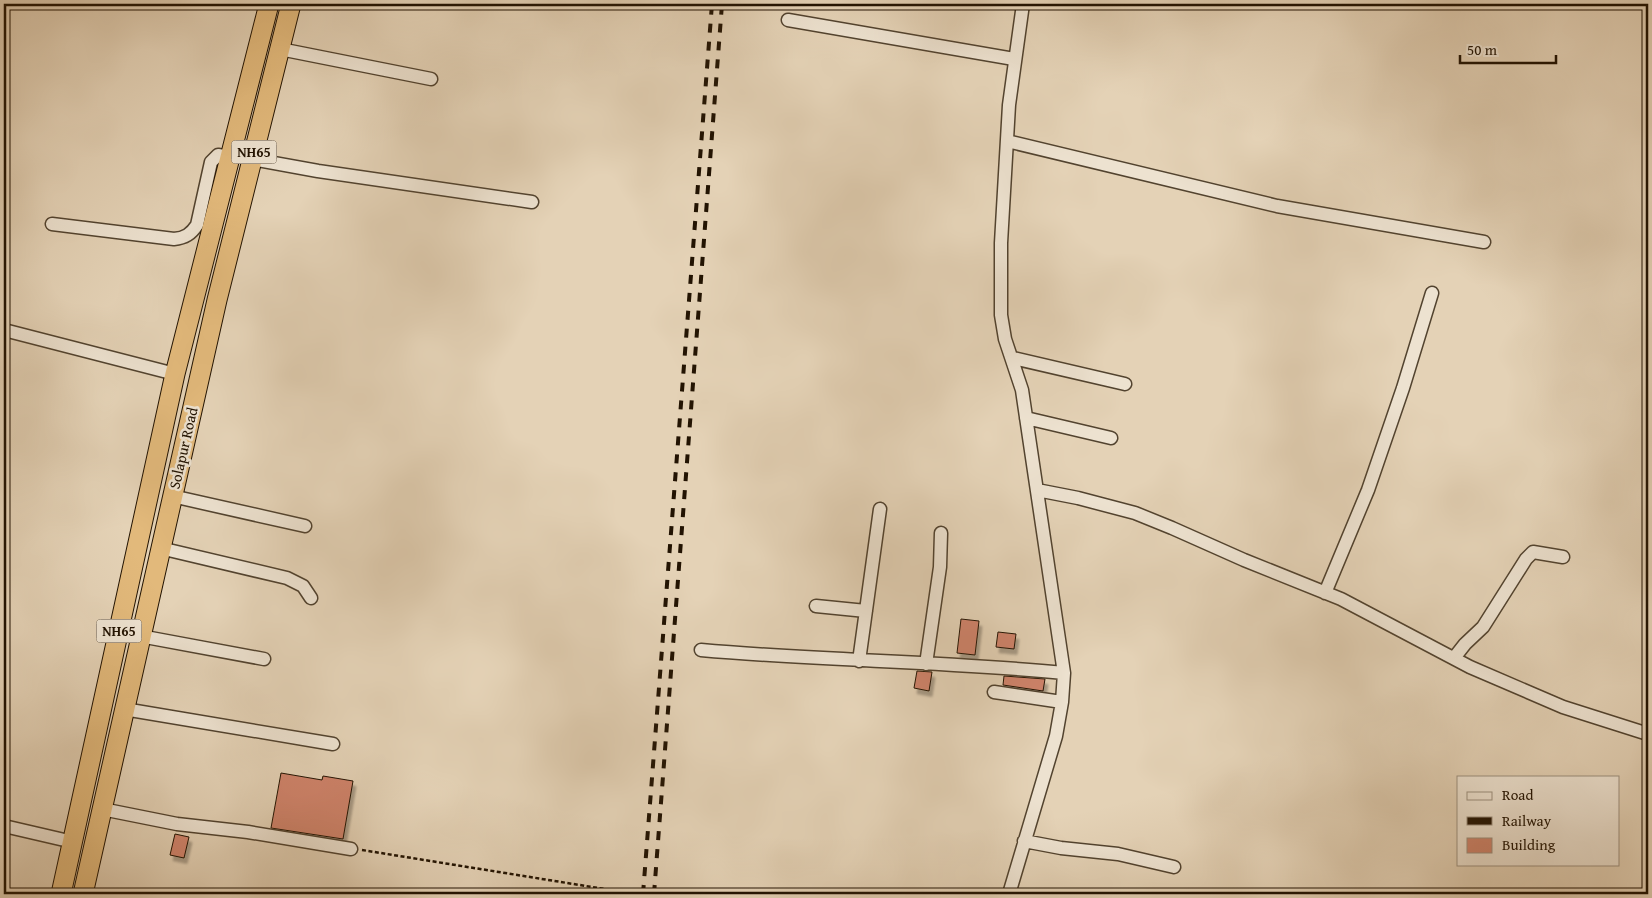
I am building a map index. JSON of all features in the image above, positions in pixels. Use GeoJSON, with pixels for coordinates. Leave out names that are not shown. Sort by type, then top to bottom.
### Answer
{"type":"FeatureCollection","features":[{"type":"Feature","properties":{"kind":"highway","name":"Solapur Road"},"geometry":{"type":"LineString","coordinates":[[61,894],[176,370],[269,4]]}},
{"type":"Feature","properties":{"kind":"highway","name":"Solapur Road"},"geometry":{"type":"LineString","coordinates":[[83,894],[217,300],[291,4]]}},
{"type":"Feature","properties":{"kind":"street"},"geometry":{"type":"LineString","coordinates":[[1009,894],[1056,736],[1062,702],[1064,673],[1022,390],[1006,340],[1001,315],[1001,243],[1007,141],[1014,59],[1023,4]]}},
{"type":"Feature","properties":{"kind":"street"},"geometry":{"type":"LineString","coordinates":[[788,20],[1014,59]]}},
{"type":"Feature","properties":{"kind":"street"},"geometry":{"type":"LineString","coordinates":[[280,49],[431,79]]}},
{"type":"Feature","properties":{"kind":"street"},"geometry":{"type":"LineString","coordinates":[[1007,141],[1277,206],[1484,242]]}},
{"type":"Feature","properties":{"kind":"street"},"geometry":{"type":"LineString","coordinates":[[52,224],[174,239],[182,238],[192,233],[197,225],[211,162],[218,155],[230,157]]}},
{"type":"Feature","properties":{"kind":"street"},"geometry":{"type":"LineString","coordinates":[[252,159],[318,171],[532,202]]}},
{"type":"Feature","properties":{"kind":"street"},"geometry":{"type":"LineString","coordinates":[[1325,593],[1368,490],[1403,388],[1432,293]]}},
{"type":"Feature","properties":{"kind":"street"},"geometry":{"type":"LineString","coordinates":[[4,330],[176,370]]}},
{"type":"Feature","properties":{"kind":"street"},"geometry":{"type":"LineString","coordinates":[[1013,358],[1126,384]]}},
{"type":"Feature","properties":{"kind":"street"},"geometry":{"type":"LineString","coordinates":[[1026,418],[1111,438]]}},
{"type":"Feature","properties":{"kind":"street"},"geometry":{"type":"LineString","coordinates":[[1037,490],[1078,498],[1135,513],[1341,599],[1454,658],[1562,707],[1648,734]]}},
{"type":"Feature","properties":{"kind":"street"},"geometry":{"type":"LineString","coordinates":[[172,496],[305,526]]}},
{"type":"Feature","properties":{"kind":"street"},"geometry":{"type":"LineString","coordinates":[[859,661],[880,508]]}},
{"type":"Feature","properties":{"kind":"street"},"geometry":{"type":"LineString","coordinates":[[926,664],[940,568],[941,533]]}},
{"type":"Feature","properties":{"kind":"street"},"geometry":{"type":"LineString","coordinates":[[160,548],[287,578],[303,586],[312,598]]}},
{"type":"Feature","properties":{"kind":"street"},"geometry":{"type":"LineString","coordinates":[[1454,658],[1465,644],[1483,627],[1526,558],[1533,552],[1563,556]]}},
{"type":"Feature","properties":{"kind":"street"},"geometry":{"type":"LineString","coordinates":[[816,606],[866,611]]}},
{"type":"Feature","properties":{"kind":"street"},"geometry":{"type":"LineString","coordinates":[[140,636],[264,659]]}},
{"type":"Feature","properties":{"kind":"street"},"geometry":{"type":"LineString","coordinates":[[701,650],[750,655],[859,661],[998,666],[1064,673]]}},
{"type":"Feature","properties":{"kind":"street"},"geometry":{"type":"LineString","coordinates":[[994,692],[1062,702]]}},
{"type":"Feature","properties":{"kind":"street"},"geometry":{"type":"LineString","coordinates":[[124,709],[333,744]]}},
{"type":"Feature","properties":{"kind":"street"},"geometry":{"type":"LineString","coordinates":[[102,809],[177,824],[248,832],[351,849]]}},
{"type":"Feature","properties":{"kind":"street"},"geometry":{"type":"LineString","coordinates":[[4,826],[72,842]]}},
{"type":"Feature","properties":{"kind":"street"},"geometry":{"type":"LineString","coordinates":[[1024,840],[1061,848],[1118,854],[1174,867]]}},
{"type":"Feature","properties":{"kind":"path"},"geometry":{"type":"LineString","coordinates":[[351,849],[617,891]]}},
{"type":"Feature","properties":{"kind":"building"},"geometry":{"type":"Polygon","coordinates":[[[961,619],[979,621],[975,655],[957,653],[961,619]]]}},
{"type":"Feature","properties":{"kind":"building"},"geometry":{"type":"Polygon","coordinates":[[[998,632],[1016,634],[1014,649],[996,647],[998,632]]]}},
{"type":"Feature","properties":{"kind":"building"},"geometry":{"type":"Polygon","coordinates":[[[917,671],[932,672],[929,691],[914,688],[917,671]]]}},
{"type":"Feature","properties":{"kind":"building"},"geometry":{"type":"Polygon","coordinates":[[[1004,676],[1045,679],[1043,691],[1003,685],[1004,676]]]}},
{"type":"Feature","properties":{"kind":"building"},"geometry":{"type":"Polygon","coordinates":[[[281,773],[322,780],[323,776],[353,781],[343,839],[271,828],[281,773]]]}},
{"type":"Feature","properties":{"kind":"building"},"geometry":{"type":"Polygon","coordinates":[[[175,834],[189,837],[184,858],[170,855],[175,834]]]}},
{"type":"Feature","properties":{"kind":"railway"},"geometry":{"type":"LineString","coordinates":[[643,894],[712,4]]}},
{"type":"Feature","properties":{"kind":"railway"},"geometry":{"type":"LineString","coordinates":[[654,894],[722,4]]}}]}
